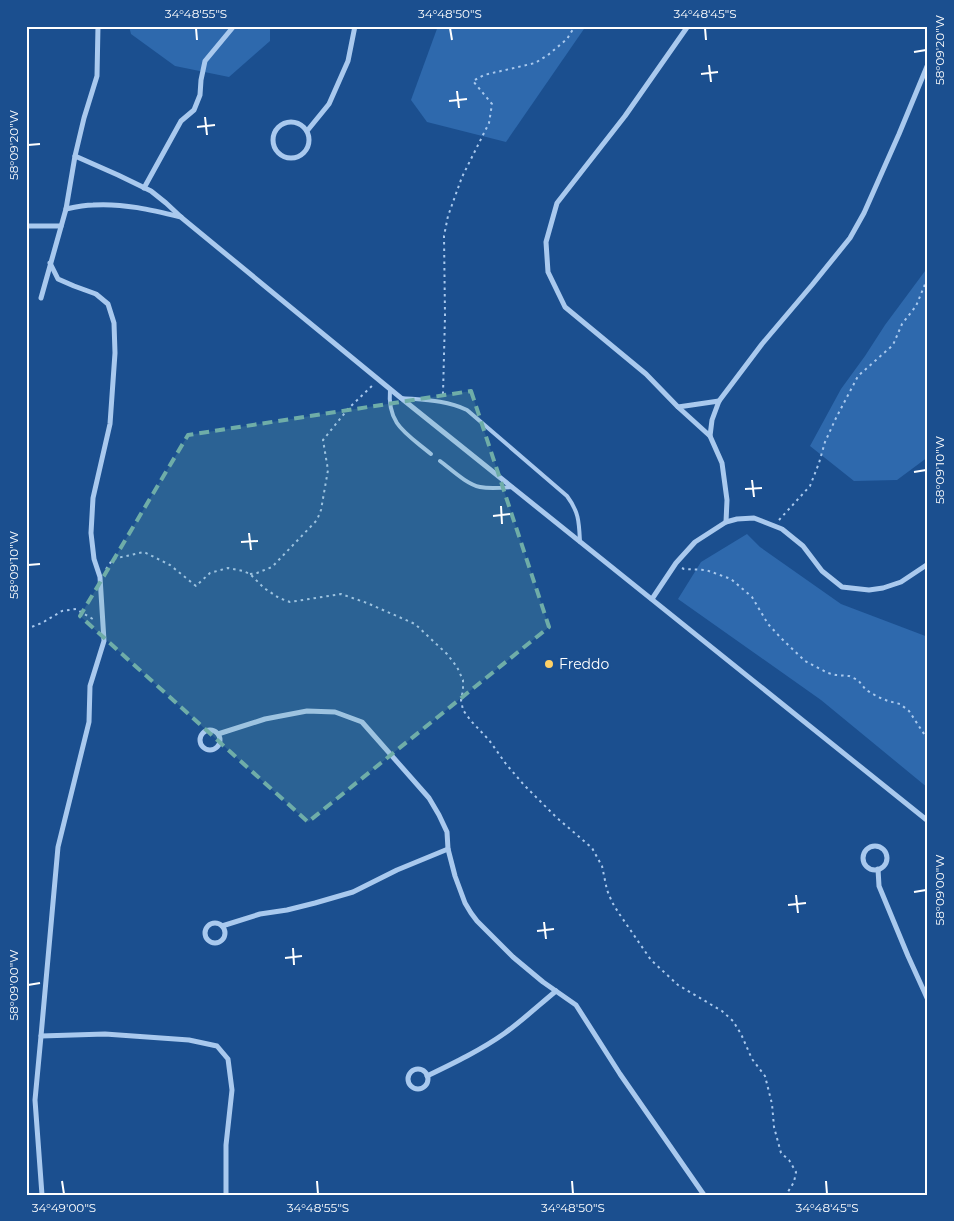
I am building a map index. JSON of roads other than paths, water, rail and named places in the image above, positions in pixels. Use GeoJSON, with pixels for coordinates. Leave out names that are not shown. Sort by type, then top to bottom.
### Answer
{"type":"FeatureCollection","features":[{"type":"Feature","properties":{"kind":"street"},"geometry":{"type":"LineString","coordinates":[[41,298],[66,209],[75,156],[96,76],[98,26]]}},
{"type":"Feature","properties":{"kind":"street"},"geometry":{"type":"LineString","coordinates":[[144,188],[181,121],[194,110],[200,95],[201,80],[206,61],[234,26]]}},
{"type":"Feature","properties":{"kind":"street"},"geometry":{"type":"LineString","coordinates":[[307,132],[329,104],[348,61],[355,26]]}},
{"type":"Feature","properties":{"kind":"street"},"geometry":{"type":"LineString","coordinates":[[688,26],[625,116],[557,204],[546,242],[548,272],[565,307],[646,374],[710,436],[722,463],[727,500],[726,522]]}},
{"type":"Feature","properties":{"kind":"street"},"geometry":{"type":"LineString","coordinates":[[710,436],[712,420],[719,401],[762,344],[850,238],[868,205],[928,64]]}},
{"type":"Feature","properties":{"kind":"street"},"geometry":{"type":"LineString","coordinates":[[293,122],[304,127],[307,132],[309,143],[303,154],[292,158],[286,157],[277,150],[274,139],[278,128],[282,125],[293,122]]}},
{"type":"Feature","properties":{"kind":"street"},"geometry":{"type":"LineString","coordinates":[[75,156],[144,188],[166,203],[401,398],[928,821]]}},
{"type":"Feature","properties":{"kind":"street"},"geometry":{"type":"LineString","coordinates":[[66,209],[93,205],[122,206],[151,210],[182,218]]}},
{"type":"Feature","properties":{"kind":"street"},"geometry":{"type":"LineString","coordinates":[[26,226],[61,226]]}},
{"type":"Feature","properties":{"kind":"street"},"geometry":{"type":"LineString","coordinates":[[42,1195],[35,1100],[58,847],[89,722],[90,686],[104,640],[100,577],[94,559],[91,533],[93,498],[110,424],[115,353],[114,323],[108,304],[96,294],[58,279],[50,263]]}},
{"type":"Feature","properties":{"kind":"street"},"geometry":{"type":"LineString","coordinates":[[678,407],[719,401]]}},
{"type":"Feature","properties":{"kind":"street"},"geometry":{"type":"LineString","coordinates":[[652,599],[676,563],[695,542],[726,522],[737,519],[754,518],[782,529],[803,546],[822,571],[842,588],[869,590],[883,588],[901,582],[928,564]]}},
{"type":"Feature","properties":{"kind":"street"},"geometry":{"type":"LineString","coordinates":[[218,734],[265,719],[307,711],[335,712],[362,722],[429,798],[447,832],[448,849],[460,890],[470,913],[513,957],[576,1005],[620,1074],[704,1195]]}},
{"type":"Feature","properties":{"kind":"street"},"geometry":{"type":"LineString","coordinates":[[870,847],[882,848],[886,854],[887,862],[878,870],[867,867],[864,860],[864,852],[870,847]]}},
{"type":"Feature","properties":{"kind":"street"},"geometry":{"type":"LineString","coordinates":[[222,926],[225,932],[224,939],[215,943],[207,939],[205,932],[207,926],[213,923],[222,926],[260,914],[287,910],[352,892],[397,870],[448,849]]}},
{"type":"Feature","properties":{"kind":"street"},"geometry":{"type":"LineString","coordinates":[[878,870],[878,886],[928,1000]]}},
{"type":"Feature","properties":{"kind":"street"},"geometry":{"type":"LineString","coordinates":[[427,1076],[466,1057],[494,1040],[520,1022],[556,991]]}},
{"type":"Feature","properties":{"kind":"street"},"geometry":{"type":"LineString","coordinates":[[42,1036],[105,1034],[189,1040],[217,1046],[228,1060],[232,1090],[226,1145],[226,1195]]}},
{"type":"Feature","properties":{"kind":"lane"},"geometry":{"type":"LineString","coordinates":[[390,388],[389,401],[391,412],[396,422],[402,430],[431,454]]}},
{"type":"Feature","properties":{"kind":"lane"},"geometry":{"type":"LineString","coordinates":[[401,398],[443,401],[467,410],[567,496],[575,508],[579,524],[580,542]]}},
{"type":"Feature","properties":{"kind":"lane"},"geometry":{"type":"LineString","coordinates":[[440,461],[478,487],[512,487]]}},
{"type":"Feature","properties":{"kind":"place","name":"Freddo"},"geometry":{"type":"Point","coordinates":[549,664]}}]}
